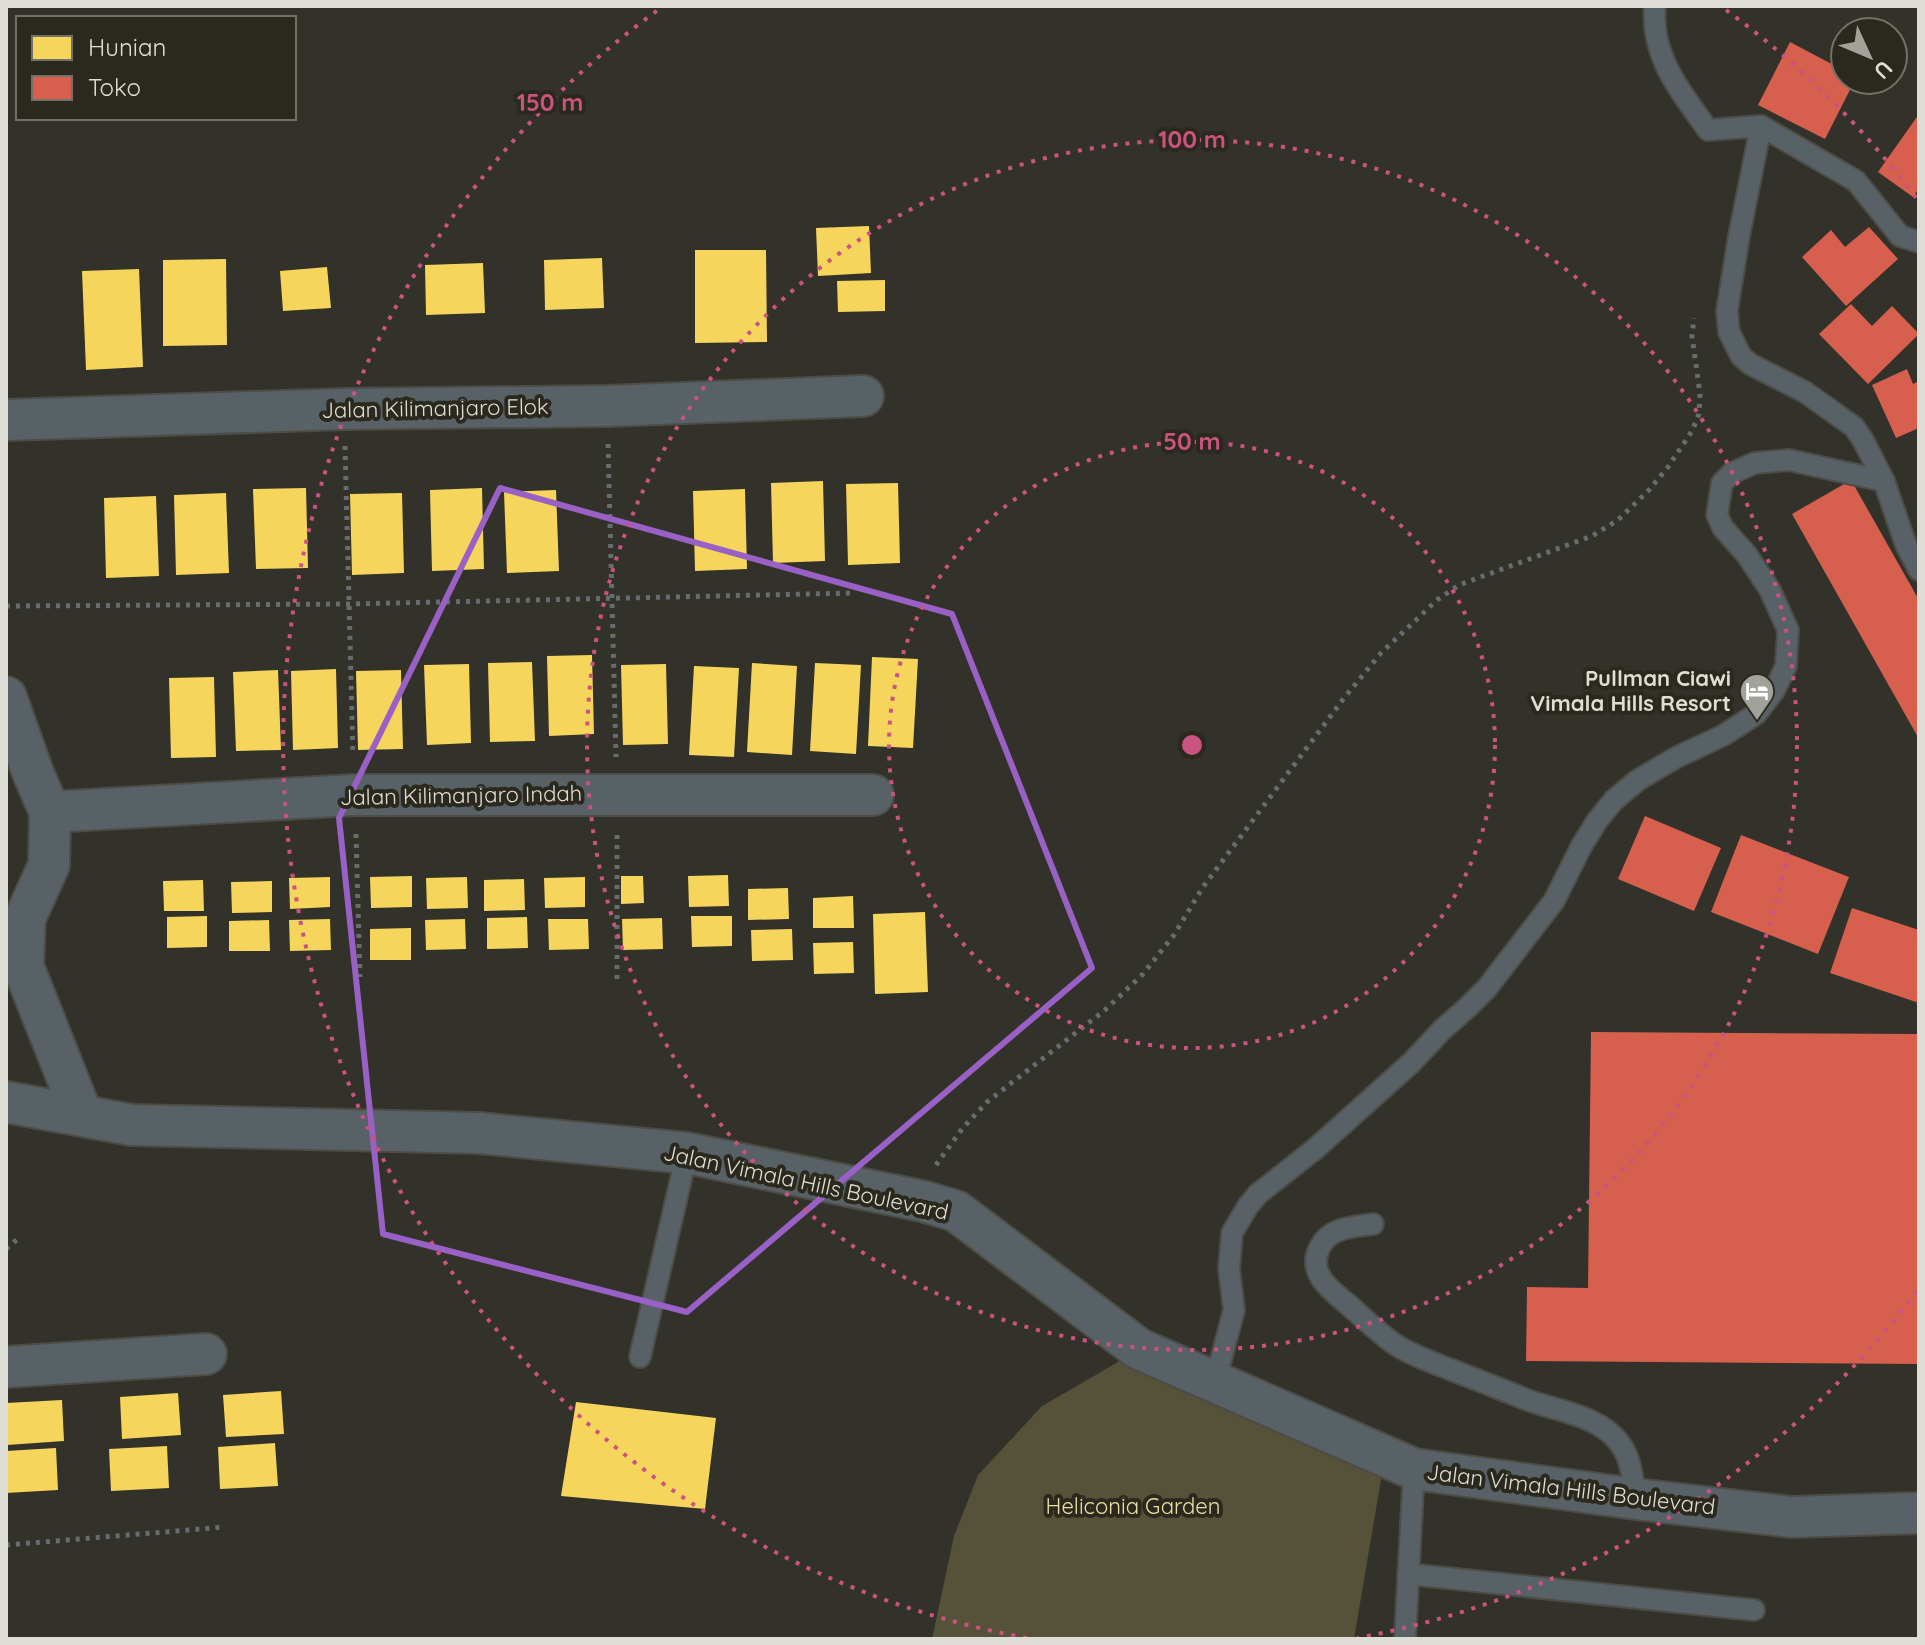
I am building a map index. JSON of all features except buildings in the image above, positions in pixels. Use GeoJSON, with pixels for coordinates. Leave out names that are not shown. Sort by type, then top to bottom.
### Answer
{"type":"FeatureCollection","features":[{"type":"Feature","properties":{"kind":"street","name":"Jalan Kilimanjaro Elok"},"geometry":{"type":"LineString","coordinates":[[6,420],[344,409],[607,406],[863,396]]}},
{"type":"Feature","properties":{"kind":"street"},"geometry":{"type":"LineString","coordinates":[[6,697],[50,812],[49,865],[16,916],[14,977],[82,1115]]}},
{"type":"Feature","properties":{"kind":"street","name":"Jalan Kilimanjaro Indah"},"geometry":{"type":"LineString","coordinates":[[50,812],[354,795],[873,795]]}},
{"type":"Feature","properties":{"kind":"street","name":"Jalan Vimala Hills Boulevard"},"geometry":{"type":"LineString","coordinates":[[6,1102],[132,1125],[479,1133],[687,1153],[939,1206],[1139,1349],[1414,1469],[1791,1517],[1919,1513]]}},
{"type":"Feature","properties":{"kind":"street"},"geometry":{"type":"LineString","coordinates":[[6,1367],[206,1354]]}},
{"type":"Feature","properties":{"kind":"lane"},"geometry":{"type":"LineString","coordinates":[[1655,6],[1657,45],[1668,72],[1708,130],[1761,126],[1856,181],[1900,236],[1919,242]]}},
{"type":"Feature","properties":{"kind":"lane"},"geometry":{"type":"LineString","coordinates":[[1761,126],[1727,311],[1729,332],[1741,356],[1750,364],[1805,392],[1847,421],[1863,440],[1884,481],[1906,545],[1919,570]]}},
{"type":"Feature","properties":{"kind":"lane"},"geometry":{"type":"LineString","coordinates":[[1215,1382],[1234,1310],[1229,1269],[1232,1233],[1248,1206],[1258,1194],[1315,1149],[1411,1063],[1487,988],[1554,901],[1582,845],[1614,800],[1638,780],[1724,735],[1756,714],[1774,691],[1786,666],[1788,630],[1770,590],[1747,555],[1723,528],[1717,515],[1722,483],[1732,473],[1755,463],[1789,460],[1884,481]]}},
{"type":"Feature","properties":{"kind":"lane"},"geometry":{"type":"LineString","coordinates":[[640,1357],[687,1153]]}},
{"type":"Feature","properties":{"kind":"lane"},"geometry":{"type":"LineString","coordinates":[[1373,1224],[1339,1229],[1327,1237],[1316,1259],[1322,1281],[1395,1344],[1409,1352],[1528,1400],[1589,1420],[1604,1429],[1625,1449],[1636,1499]]}},
{"type":"Feature","properties":{"kind":"lane"},"geometry":{"type":"LineString","coordinates":[[1405,1639],[1414,1469]]}},
{"type":"Feature","properties":{"kind":"lane"},"geometry":{"type":"LineString","coordinates":[[1408,1574],[1754,1610]]}},
{"type":"Feature","properties":{"kind":"path"},"geometry":{"type":"LineString","coordinates":[[939,1206],[938,1161],[962,1129],[987,1102],[1105,1010],[1143,974],[1174,935],[1203,887],[1266,800],[1381,653],[1437,600],[1459,585],[1592,536],[1618,520],[1649,490],[1692,431],[1699,414],[1700,394],[1692,336],[1695,313]]}},
{"type":"Feature","properties":{"kind":"path"},"geometry":{"type":"LineString","coordinates":[[607,406],[617,794],[617,982]]}},
{"type":"Feature","properties":{"kind":"path"},"geometry":{"type":"LineString","coordinates":[[344,409],[360,977]]}},
{"type":"Feature","properties":{"kind":"path"},"geometry":{"type":"LineString","coordinates":[[6,606],[349,604],[855,593]]}},
{"type":"Feature","properties":{"kind":"path"},"geometry":{"type":"LineString","coordinates":[[6,1249],[21,1236]]}},
{"type":"Feature","properties":{"kind":"path"},"geometry":{"type":"LineString","coordinates":[[6,1545],[225,1527]]}},
{"type":"Feature","properties":{"kind":"highlighted area"},"geometry":{"type":"Polygon","coordinates":[[[500,488],[952,614],[1092,968],[687,1312],[383,1234],[339,818],[500,488]]]}},
{"type":"Feature","properties":{"kind":"green space","name":"Heliconia Garden"},"geometry":{"type":"Polygon","coordinates":[[[1125,1358],[1382,1474],[1354,1639],[932,1639],[954,1536],[978,1475],[1042,1406],[1125,1358]]]}},
{"type":"Feature","properties":{"kind":"place","name":"Pullman Ciawi Vimala Hills Resort"},"geometry":{"type":"Point","coordinates":[1757,722]}}]}
